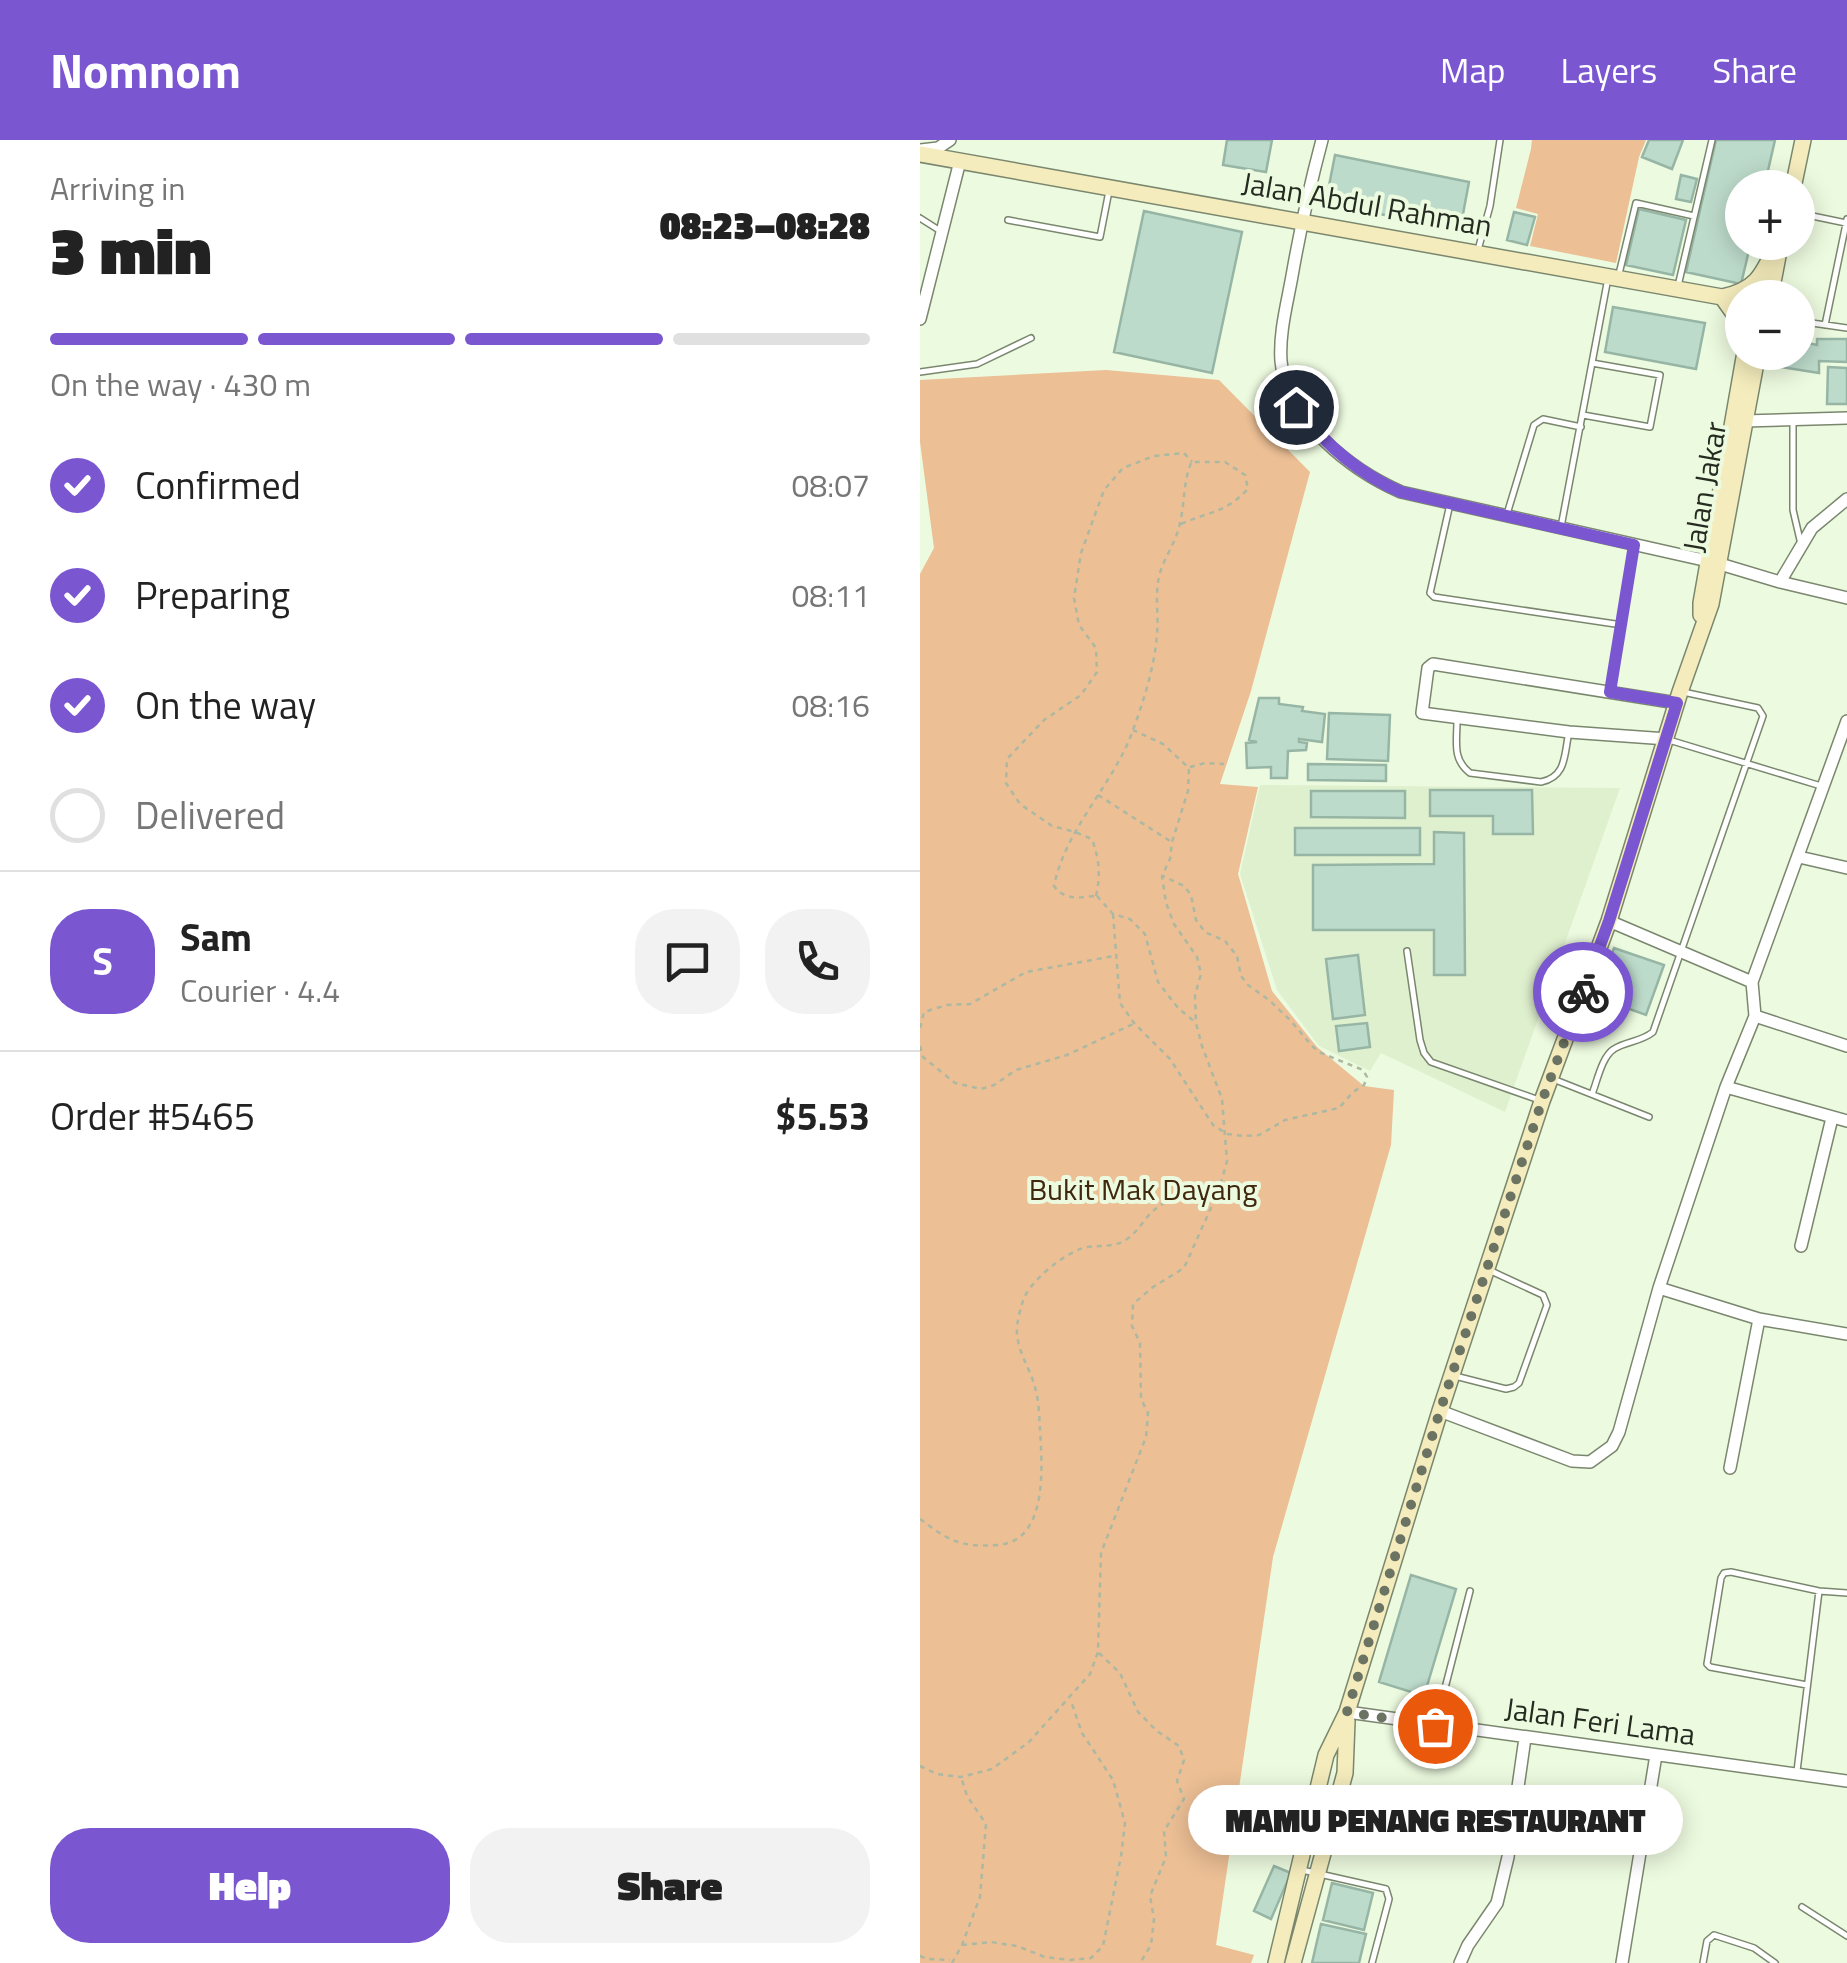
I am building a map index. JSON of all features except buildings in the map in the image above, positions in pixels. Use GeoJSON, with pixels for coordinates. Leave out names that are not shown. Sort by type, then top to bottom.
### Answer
{"type":"FeatureCollection","features":[{"type":"Feature","properties":{"kind":"main road"},"geometry":{"type":"LineString","coordinates":[[1796,170],[1803,140]]}},
{"type":"Feature","properties":{"kind":"main road","name":"Jalan Abdul Rahman"},"geometry":{"type":"LineString","coordinates":[[920,152],[1722,298]]}},
{"type":"Feature","properties":{"kind":"main road"},"geometry":{"type":"LineString","coordinates":[[1725,302],[1722,298],[1742,293],[1756,283],[1770,260]]}},
{"type":"Feature","properties":{"kind":"main road","name":"Jalan Jakar"},"geometry":{"type":"LineString","coordinates":[[1276,1963],[1326,1755],[1347,1712],[1440,1411],[1542,1101],[1609,921],[1711,604],[1742,370]]}},
{"type":"Feature","properties":{"kind":"main road","name":"Jalan Jakar"},"geometry":{"type":"LineString","coordinates":[[1714,562],[1754,370]]}},
{"type":"Feature","properties":{"kind":"main road","name":"Jalan Jakar"},"geometry":{"type":"LineString","coordinates":[[1293,1963],[1345,1773],[1347,1712]]}},
{"type":"Feature","properties":{"kind":"street"},"geometry":{"type":"LineString","coordinates":[[920,152],[950,140]]}},
{"type":"Feature","properties":{"kind":"street"},"geometry":{"type":"LineString","coordinates":[[1322,140],[1301,222],[1280,341],[1281,364],[1296,407],[1358,469],[1401,492],[1714,562],[1847,598]]}},
{"type":"Feature","properties":{"kind":"street"},"geometry":{"type":"LineString","coordinates":[[920,319],[960,161]]}},
{"type":"Feature","properties":{"kind":"street"},"geometry":{"type":"LineString","coordinates":[[1744,421],[1847,418]]}},
{"type":"Feature","properties":{"kind":"street"},"geometry":{"type":"LineString","coordinates":[[1780,582],[1812,528],[1847,499]]}},
{"type":"Feature","properties":{"kind":"street"},"geometry":{"type":"LineString","coordinates":[[1667,739],[1569,732],[1422,713],[1428,668],[1433,664],[1610,692],[1679,697]]}},
{"type":"Feature","properties":{"kind":"street"},"geometry":{"type":"LineString","coordinates":[[1440,1411],[1572,1461],[1590,1462],[1612,1446],[1620,1432],[1659,1288],[1726,1087],[1755,1016],[1752,982],[1844,741],[1847,721]]}},
{"type":"Feature","properties":{"kind":"street"},"geometry":{"type":"LineString","coordinates":[[1799,857],[1847,868]]}},
{"type":"Feature","properties":{"kind":"street"},"geometry":{"type":"LineString","coordinates":[[1609,921],[1752,982]]}},
{"type":"Feature","properties":{"kind":"street"},"geometry":{"type":"LineString","coordinates":[[1755,1016],[1847,1046]]}},
{"type":"Feature","properties":{"kind":"street"},"geometry":{"type":"LineString","coordinates":[[1726,1087],[1847,1121]]}},
{"type":"Feature","properties":{"kind":"street"},"geometry":{"type":"LineString","coordinates":[[1800,1246],[1832,1118]]}},
{"type":"Feature","properties":{"kind":"street"},"geometry":{"type":"LineString","coordinates":[[1659,1288],[1759,1319],[1847,1334]]}},
{"type":"Feature","properties":{"kind":"street"},"geometry":{"type":"LineString","coordinates":[[1730,1468],[1759,1319]]}},
{"type":"Feature","properties":{"kind":"street","name":"Jalan Feri Lama"},"geometry":{"type":"LineString","coordinates":[[1347,1712],[1847,1781]]}},
{"type":"Feature","properties":{"kind":"street"},"geometry":{"type":"LineString","coordinates":[[1460,1963],[1468,1944],[1497,1903],[1526,1738]]}},
{"type":"Feature","properties":{"kind":"street"},"geometry":{"type":"LineString","coordinates":[[1622,1963],[1656,1755]]}},
{"type":"Feature","properties":{"kind":"lane"},"geometry":{"type":"LineString","coordinates":[[1477,252],[1490,206],[1500,140]]}},
{"type":"Feature","properties":{"kind":"lane"},"geometry":{"type":"LineString","coordinates":[[1678,288],[1712,140]]}},
{"type":"Feature","properties":{"kind":"lane"},"geometry":{"type":"LineString","coordinates":[[1008,220],[1100,236],[1110,188]]}},
{"type":"Feature","properties":{"kind":"lane"},"geometry":{"type":"LineString","coordinates":[[1562,527],[1592,363],[1636,204],[1694,216]]}},
{"type":"Feature","properties":{"kind":"lane"},"geometry":{"type":"LineString","coordinates":[[1815,216],[1847,221],[1826,325]]}},
{"type":"Feature","properties":{"kind":"lane"},"geometry":{"type":"LineString","coordinates":[[920,218],[942,232]]}},
{"type":"Feature","properties":{"kind":"lane"},"geometry":{"type":"LineString","coordinates":[[1815,323],[1847,328]]}},
{"type":"Feature","properties":{"kind":"lane"},"geometry":{"type":"LineString","coordinates":[[920,372],[977,364],[1030,338]]}},
{"type":"Feature","properties":{"kind":"lane"},"geometry":{"type":"LineString","coordinates":[[1583,415],[1650,427],[1660,376],[1592,363]]}},
{"type":"Feature","properties":{"kind":"lane"},"geometry":{"type":"LineString","coordinates":[[1506,517],[1534,424],[1544,419],[1580,426]]}},
{"type":"Feature","properties":{"kind":"lane"},"geometry":{"type":"LineString","coordinates":[[1793,419],[1793,510],[1801,546]]}},
{"type":"Feature","properties":{"kind":"lane"},"geometry":{"type":"LineString","coordinates":[[1450,504],[1430,593],[1434,597],[1622,625]]}},
{"type":"Feature","properties":{"kind":"lane"},"geometry":{"type":"LineString","coordinates":[[1610,692],[1634,545]]}},
{"type":"Feature","properties":{"kind":"lane"},"geometry":{"type":"LineString","coordinates":[[1592,1094],[1614,1049],[1653,1032],[1763,716],[1758,708],[1679,697]]}},
{"type":"Feature","properties":{"kind":"lane"},"geometry":{"type":"LineString","coordinates":[[1457,718],[1460,766],[1470,773],[1541,782],[1560,774],[1569,732]]}},
{"type":"Feature","properties":{"kind":"lane"},"geometry":{"type":"LineString","coordinates":[[1667,739],[1824,787]]}},
{"type":"Feature","properties":{"kind":"lane"},"geometry":{"type":"LineString","coordinates":[[1407,951],[1420,1040],[1431,1062],[1542,1101]]}},
{"type":"Feature","properties":{"kind":"lane"},"geometry":{"type":"LineString","coordinates":[[1550,1078],[1649,1116]]}},
{"type":"Feature","properties":{"kind":"lane"},"geometry":{"type":"LineString","coordinates":[[1452,1376],[1514,1388],[1520,1383],[1548,1305],[1543,1294],[1488,1270]]}},
{"type":"Feature","properties":{"kind":"lane"},"geometry":{"type":"LineString","coordinates":[[1808,1684],[1710,1667],[1706,1662],[1724,1573],[1847,1593]]}},
{"type":"Feature","properties":{"kind":"lane"},"geometry":{"type":"LineString","coordinates":[[1435,1726],[1470,1590]]}},
{"type":"Feature","properties":{"kind":"lane"},"geometry":{"type":"LineString","coordinates":[[1796,1773],[1818,1591]]}},
{"type":"Feature","properties":{"kind":"lane"},"geometry":{"type":"LineString","coordinates":[[1390,1811],[1512,1834]]}},
{"type":"Feature","properties":{"kind":"lane"},"geometry":{"type":"LineString","coordinates":[[1514,1816],[1645,1832]]}},
{"type":"Feature","properties":{"kind":"lane"},"geometry":{"type":"LineString","coordinates":[[1299,1869],[1386,1888],[1389,1893],[1372,1963]]}},
{"type":"Feature","properties":{"kind":"lane"},"geometry":{"type":"LineString","coordinates":[[1802,1907],[1847,1936]]}},
{"type":"Feature","properties":{"kind":"lane"},"geometry":{"type":"LineString","coordinates":[[1703,1963],[1707,1941],[1714,1935],[1754,1948],[1775,1963]]}},
{"type":"Feature","properties":{"kind":"path"},"geometry":{"type":"LineString","coordinates":[[1096,896],[1099,858],[1092,839],[1052,826],[1020,804],[1006,783],[1006,759],[1044,720],[1081,694],[1097,672],[1096,648],[1079,624],[1074,598],[1081,553],[1104,490],[1123,468],[1154,456],[1184,453],[1192,462],[1225,462],[1246,475],[1248,489],[1233,504],[1180,525]]}},
{"type":"Feature","properties":{"kind":"path"},"geometry":{"type":"LineString","coordinates":[[1096,896],[1077,898],[1060,894],[1054,886],[1064,851],[1116,768],[1133,730],[1155,654],[1155,600],[1160,572],[1180,525],[1186,476],[1192,462]]}},
{"type":"Feature","properties":{"kind":"path"},"geometry":{"type":"LineString","coordinates":[[920,1766],[937,1774],[961,1777],[992,1768],[1029,1742],[1090,1674],[1098,1652],[1101,1553],[1146,1437],[1148,1413],[1141,1399],[1140,1343],[1132,1326],[1133,1304],[1184,1268],[1228,1161],[1222,1100],[1196,1023],[1195,994],[1201,974],[1198,957],[1174,924],[1162,876],[1188,791],[1189,768],[1163,744],[1133,730]]}},
{"type":"Feature","properties":{"kind":"path"},"geometry":{"type":"LineString","coordinates":[[1189,768],[1205,763],[1224,764]]}},
{"type":"Feature","properties":{"kind":"path"},"geometry":{"type":"LineString","coordinates":[[1098,795],[1172,842]]}},
{"type":"Feature","properties":{"kind":"path"},"geometry":{"type":"LineString","coordinates":[[1112,914],[1120,1003],[1170,1059],[1212,1125],[1227,1134],[1259,1135],[1285,1120],[1339,1108],[1364,1085],[1367,1077],[1363,1070],[1321,1053],[1291,1020],[1248,985],[1241,976],[1237,956],[1196,920],[1191,896],[1184,886],[1162,876]]}},
{"type":"Feature","properties":{"kind":"path"},"geometry":{"type":"LineString","coordinates":[[1096,896],[1112,914],[1130,919],[1144,934],[1158,982],[1178,1008],[1196,1023]]}},
{"type":"Feature","properties":{"kind":"path"},"geometry":{"type":"LineString","coordinates":[[920,1028],[924,1012],[970,1004],[1026,972],[1116,956]]}},
{"type":"Feature","properties":{"kind":"path"},"geometry":{"type":"LineString","coordinates":[[920,1046],[923,1057],[955,1083],[981,1089],[1016,1070],[1066,1055],[1134,1023]]}},
{"type":"Feature","properties":{"kind":"path"},"geometry":{"type":"LineString","coordinates":[[920,1520],[950,1540],[980,1546],[1007,1545],[1022,1536],[1040,1497],[1043,1466],[1035,1385],[1022,1358],[1016,1331],[1025,1296],[1046,1270],[1083,1248],[1108,1247],[1127,1239],[1155,1208],[1174,1198],[1219,1190]]}},
{"type":"Feature","properties":{"kind":"path"},"geometry":{"type":"LineString","coordinates":[[1098,1652],[1120,1673],[1138,1712],[1156,1731],[1179,1746],[1184,1760],[1177,1781],[1184,1799],[1164,1831],[1166,1858],[1150,1896],[1154,1919],[1151,1946],[1140,1963]]}},
{"type":"Feature","properties":{"kind":"path"},"geometry":{"type":"LineString","coordinates":[[962,1944],[991,1942],[1070,1960],[1091,1958],[1103,1946],[1126,1823],[1113,1780],[1082,1734],[1070,1698]]}},
{"type":"Feature","properties":{"kind":"path"},"geometry":{"type":"LineString","coordinates":[[920,1956],[952,1962],[980,1897],[986,1824],[967,1796],[961,1777]]}},
{"type":"Feature","properties":{"kind":"shaded area"},"geometry":{"type":"Polygon","coordinates":[[[1260,785],[1620,788],[1505,1112],[1381,1053],[1370,1071],[1319,1046],[1277,990],[1240,874],[1260,785]]]}},
{"type":"Feature","properties":{"kind":"green space"},"geometry":{"type":"Polygon","coordinates":[[[1532,140],[1646,140],[1616,263],[1530,246],[1538,214],[1516,208],[1532,140]]]}},
{"type":"Feature","properties":{"kind":"green space","name":"Bukit Mak Dayang"},"geometry":{"type":"Polygon","coordinates":[[[1106,370],[1219,380],[1310,472],[1251,691],[1220,784],[1258,787],[1238,874],[1272,991],[1317,1047],[1364,1086],[1394,1090],[1391,1145],[1273,1557],[1216,1945],[1254,1955],[1251,1963],[920,1963],[920,574],[934,548],[920,442],[920,380],[1106,370]]]}},
{"type":"Feature","properties":{"kind":"way so far"},"geometry":{"type":"LineString","coordinates":[[1435,1726],[1347,1712],[1440,1411],[1542,1101],[1583,992]]}},
{"type":"Feature","properties":{"kind":"place","name":"MAMU PENANG RESTAURANT"},"geometry":{"type":"Point","coordinates":[1435,1726]}},
{"type":"Feature","properties":{"kind":"route"},"geometry":{"type":"LineString","coordinates":[[1296,407],[1358,469],[1401,492],[1634,545],[1610,692],[1677,703],[1583,992]]}}]}
